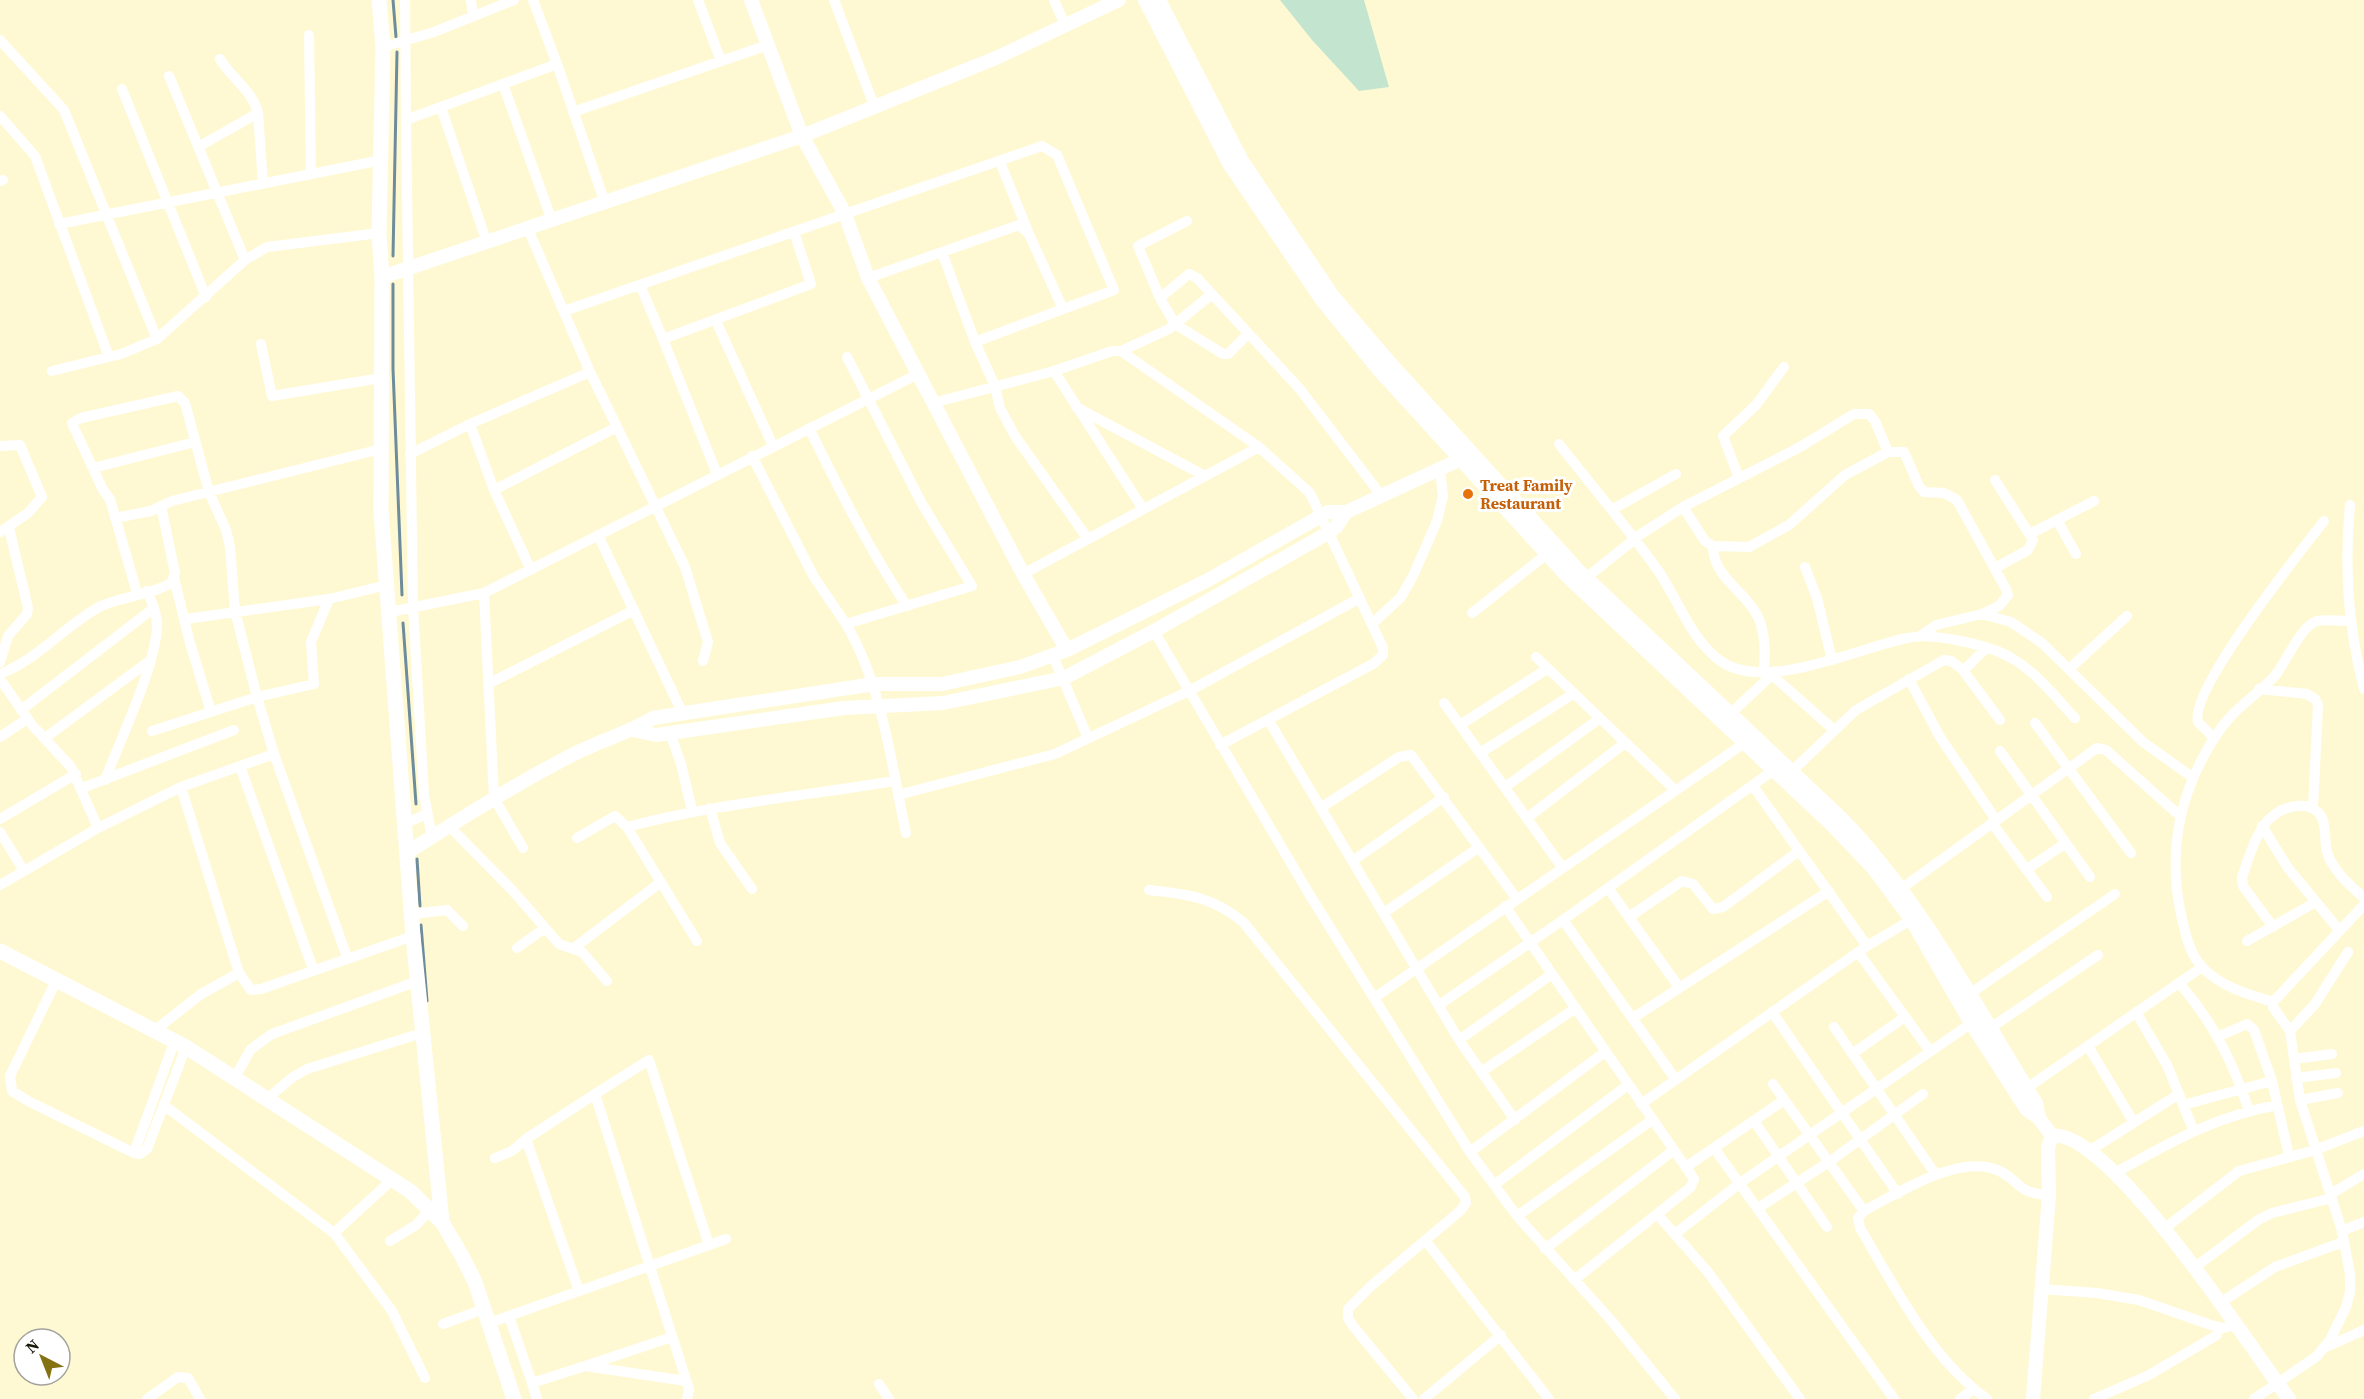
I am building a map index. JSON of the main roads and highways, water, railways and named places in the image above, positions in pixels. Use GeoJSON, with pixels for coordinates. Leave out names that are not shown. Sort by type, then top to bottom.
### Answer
{"type":"FeatureCollection","features":[{"type":"Feature","properties":{"kind":"main road"},"geometry":{"type":"LineString","coordinates":[[379,0],[383,47],[379,233],[382,277],[381,511],[413,936],[442,1222]]}},
{"type":"Feature","properties":{"kind":"main road"},"geometry":{"type":"LineString","coordinates":[[0,951],[181,1043],[394,1178],[431,1209],[442,1222],[470,1273],[514,1399]]}},
{"type":"Feature","properties":{"kind":"waterway"},"geometry":{"type":"LineString","coordinates":[[393,0],[396,37]]}},
{"type":"Feature","properties":{"kind":"waterway"},"geometry":{"type":"LineString","coordinates":[[393,256],[397,52]]}},
{"type":"Feature","properties":{"kind":"waterway"},"geometry":{"type":"LineString","coordinates":[[393,284],[393,369],[402,595]]}},
{"type":"Feature","properties":{"kind":"waterway"},"geometry":{"type":"LineString","coordinates":[[403,623],[416,804]]}},
{"type":"Feature","properties":{"kind":"waterway"},"geometry":{"type":"LineString","coordinates":[[417,859],[420,906]]}},
{"type":"Feature","properties":{"kind":"waterway"},"geometry":{"type":"LineString","coordinates":[[421,925],[427,1001]]}},
{"type":"Feature","properties":{"kind":"place","name":"Treat Family Restaurant"},"geometry":{"type":"Point","coordinates":[1468,494]}}]}
